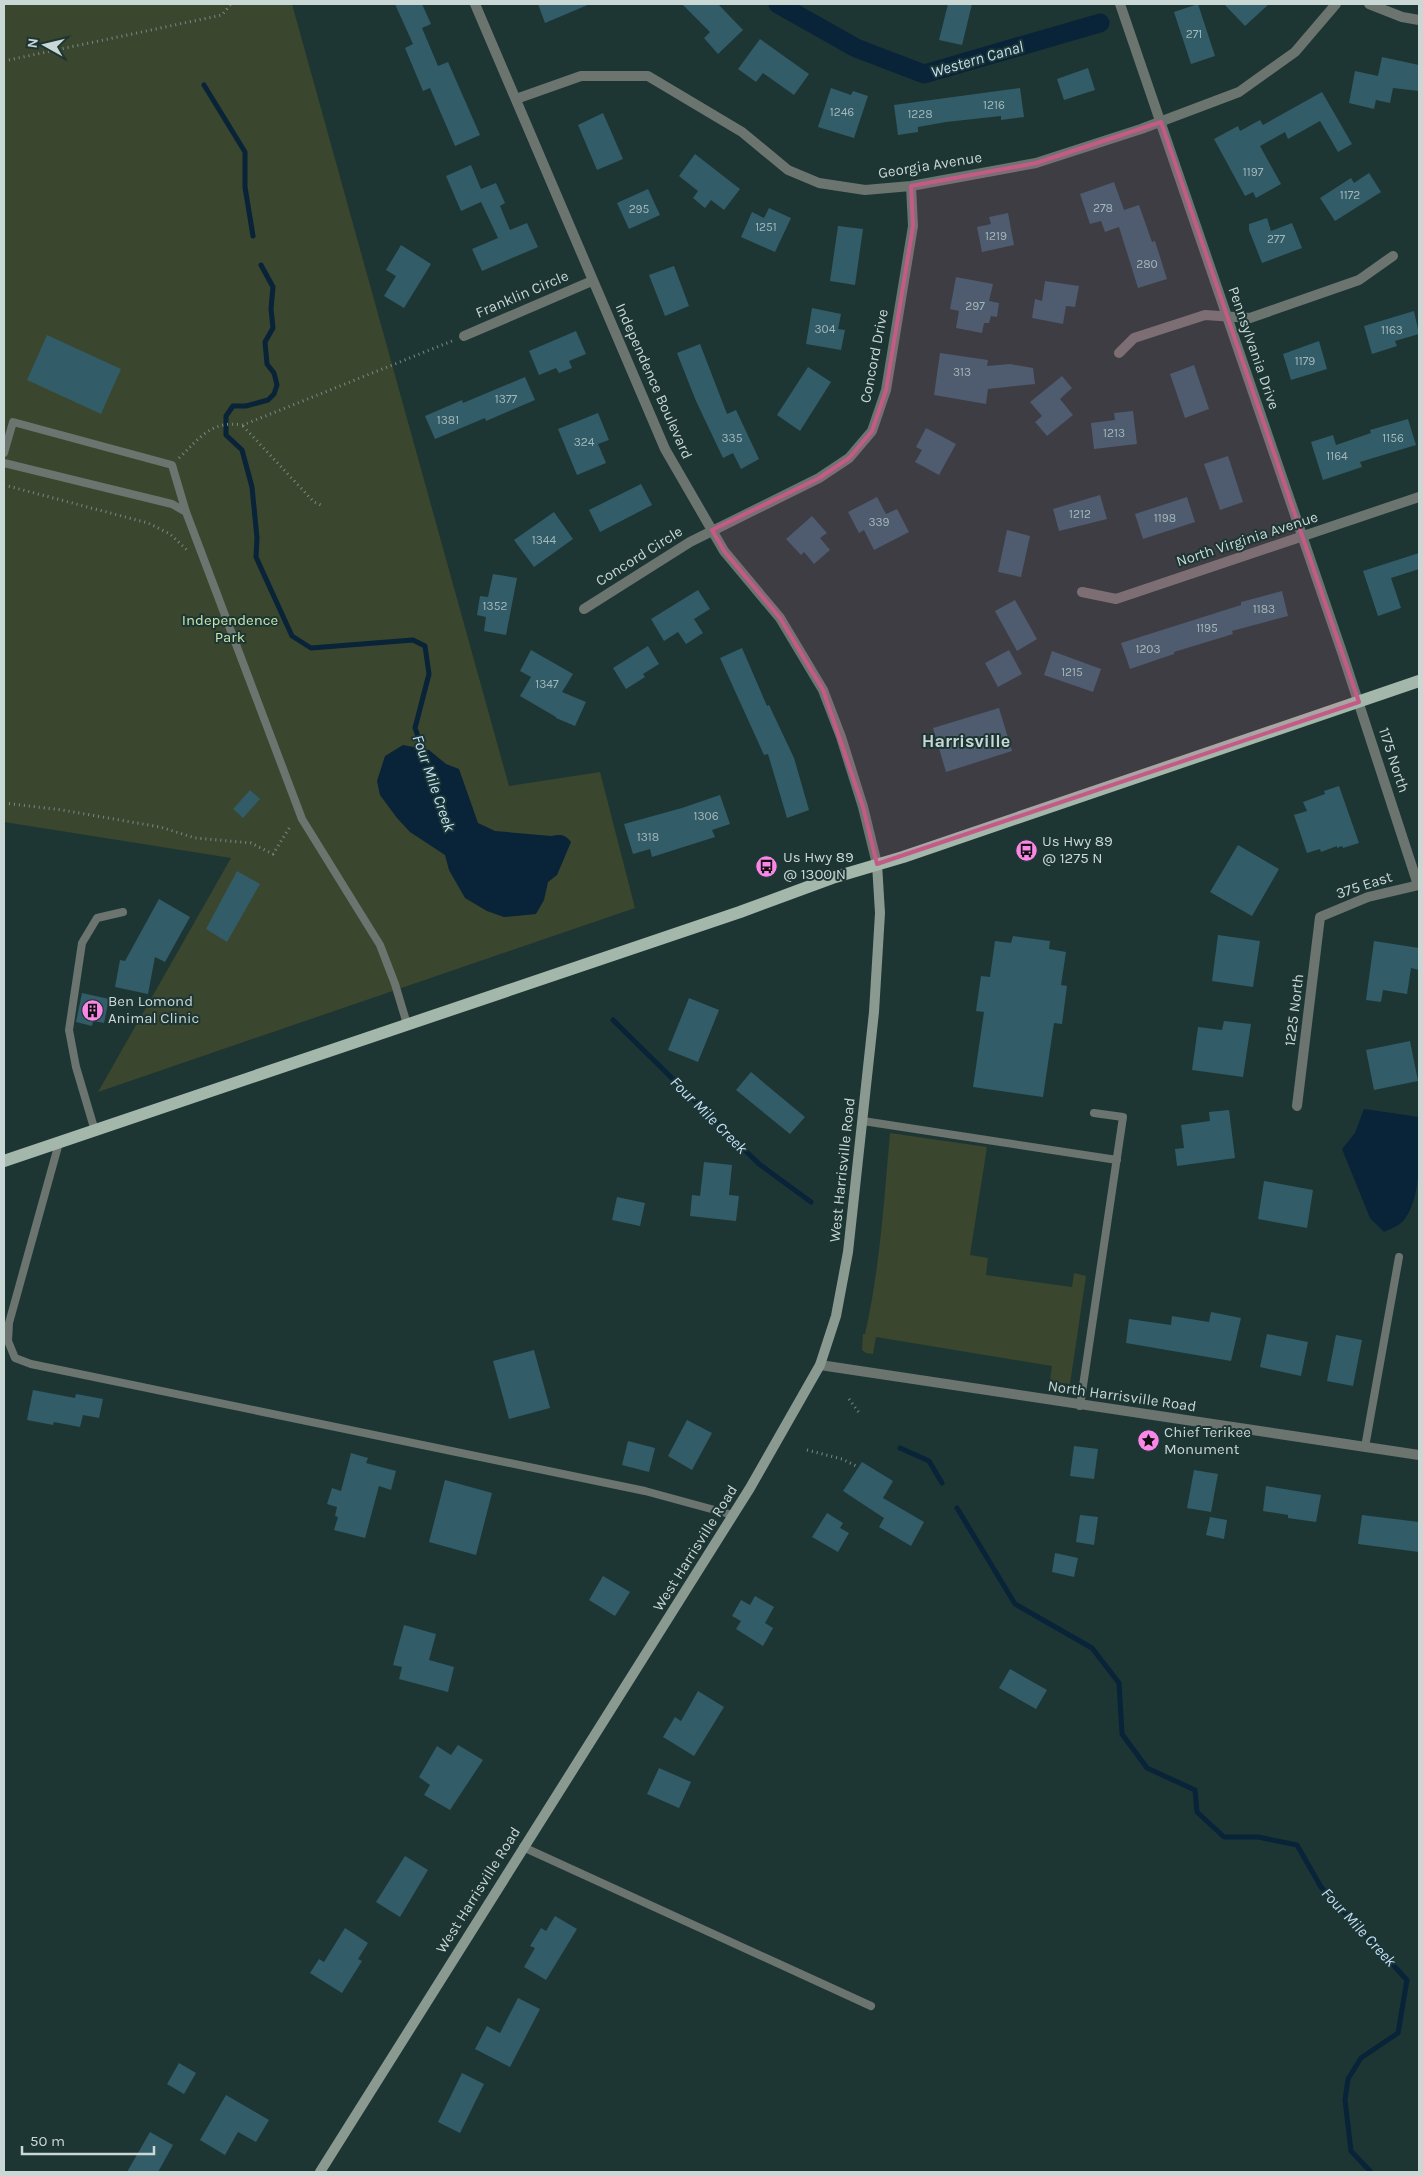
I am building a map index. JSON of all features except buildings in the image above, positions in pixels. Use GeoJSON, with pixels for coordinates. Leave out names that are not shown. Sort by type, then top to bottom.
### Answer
{"type":"FeatureCollection","features":[{"type":"Feature","properties":{"kind":"main road"},"geometry":{"type":"LineString","coordinates":[[4,1162],[1419,681]]}},
{"type":"Feature","properties":{"kind":"main road","name":"West Harrisville Road"},"geometry":{"type":"LineString","coordinates":[[320,2172],[750,1488],[820,1365],[836,1316],[848,1252],[863,1121],[874,1012],[880,913],[877,864]]}},
{"type":"Feature","properties":{"kind":"street","name":"Independence Boulevard"},"geometry":{"type":"LineString","coordinates":[[475,4],[665,450],[724,551],[780,618],[822,690],[841,737],[863,807],[877,864]]}},
{"type":"Feature","properties":{"kind":"street","name":"Pennsylvania Drive"},"geometry":{"type":"LineString","coordinates":[[1120,4],[1359,702]]}},
{"type":"Feature","properties":{"kind":"street","name":"Georgia Avenue"},"geometry":{"type":"LineString","coordinates":[[516,99],[581,76],[648,76],[742,132],[788,170],[819,183],[864,190],[911,186],[1036,163],[1160,122],[1239,92],[1294,52],[1336,4]]}},
{"type":"Feature","properties":{"kind":"street"},"geometry":{"type":"LineString","coordinates":[[1369,4],[1402,17],[1419,20]]}},
{"type":"Feature","properties":{"kind":"street","name":"Concord Drive"},"geometry":{"type":"LineString","coordinates":[[712,530],[819,478],[849,458],[872,431],[886,390],[911,236],[911,186]]}},
{"type":"Feature","properties":{"kind":"street"},"geometry":{"type":"LineString","coordinates":[[1119,352],[1134,338],[1205,315],[1250,318],[1360,280],[1394,256]]}},
{"type":"Feature","properties":{"kind":"street","name":"Franklin Circle"},"geometry":{"type":"LineString","coordinates":[[464,336],[592,281]]}},
{"type":"Feature","properties":{"kind":"street","name":"North Virginia Avenue"},"geometry":{"type":"LineString","coordinates":[[1082,592],[1116,599],[1419,497]]}},
{"type":"Feature","properties":{"kind":"street","name":"Concord Circle"},"geometry":{"type":"LineString","coordinates":[[584,609],[712,530]]}},
{"type":"Feature","properties":{"kind":"street","name":"1175 North"},"geometry":{"type":"LineString","coordinates":[[1359,702],[1419,885]]}},
{"type":"Feature","properties":{"kind":"street","name":"375 East"},"geometry":{"type":"LineString","coordinates":[[1320,917],[1368,897],[1419,885]]}},
{"type":"Feature","properties":{"kind":"street","name":"1225 North"},"geometry":{"type":"LineString","coordinates":[[1298,1106],[1320,917]]}},
{"type":"Feature","properties":{"kind":"street","name":"North Harrisville Road"},"geometry":{"type":"LineString","coordinates":[[820,1365],[1080,1406],[1419,1455]]}},
{"type":"Feature","properties":{"kind":"lane"},"geometry":{"type":"LineString","coordinates":[[4,453],[13,422],[172,465],[186,512],[302,819],[380,945],[395,984],[407,1024]]}},
{"type":"Feature","properties":{"kind":"lane"},"geometry":{"type":"LineString","coordinates":[[4,463],[172,504],[186,512]]}},
{"type":"Feature","properties":{"kind":"lane"},"geometry":{"type":"LineString","coordinates":[[95,1131],[76,1067],[69,1030],[82,942],[97,918],[123,912]]}},
{"type":"Feature","properties":{"kind":"lane"},"geometry":{"type":"LineString","coordinates":[[1080,1406],[1123,1117],[1094,1113]]}},
{"type":"Feature","properties":{"kind":"lane"},"geometry":{"type":"LineString","coordinates":[[863,1121],[1117,1160]]}},
{"type":"Feature","properties":{"kind":"lane"},"geometry":{"type":"LineString","coordinates":[[59,1143],[9,1323],[8,1341],[15,1358],[31,1364],[644,1491],[733,1515]]}},
{"type":"Feature","properties":{"kind":"lane"},"geometry":{"type":"LineString","coordinates":[[1364,1447],[1398,1257]]}},
{"type":"Feature","properties":{"kind":"lane"},"geometry":{"type":"LineString","coordinates":[[523,1847],[871,2006]]}},
{"type":"Feature","properties":{"kind":"path"},"geometry":{"type":"LineString","coordinates":[[4,61],[222,15],[231,4]]}},
{"type":"Feature","properties":{"kind":"path"},"geometry":{"type":"LineString","coordinates":[[172,465],[207,431],[217,425],[233,424],[243,426],[464,336]]}},
{"type":"Feature","properties":{"kind":"path"},"geometry":{"type":"LineString","coordinates":[[243,426],[314,502],[321,505]]}},
{"type":"Feature","properties":{"kind":"path"},"geometry":{"type":"LineString","coordinates":[[4,485],[148,523],[170,534],[189,552]]}},
{"type":"Feature","properties":{"kind":"path"},"geometry":{"type":"LineString","coordinates":[[4,803],[62,810],[160,827],[195,838],[251,842],[273,854],[291,825],[288,816]]}},
{"type":"Feature","properties":{"kind":"path"},"geometry":{"type":"LineString","coordinates":[[849,1399],[860,1414]]}},
{"type":"Feature","properties":{"kind":"path"},"geometry":{"type":"LineString","coordinates":[[807,1450],[842,1459],[858,1467]]}},
{"type":"Feature","properties":{"kind":"highlighted area"},"geometry":{"type":"Polygon","coordinates":[[[1161,122],[1359,702],[877,864],[863,807],[823,690],[780,618],[724,551],[712,530],[819,478],[849,458],[872,431],[886,390],[913,226],[911,186],[1036,163],[1161,122]]]}},
{"type":"Feature","properties":{"kind":"green space","name":"Independence Park"},"geometry":{"type":"Polygon","coordinates":[[[4,4],[292,4],[509,786],[600,772],[635,908],[98,1092],[231,858],[4,822],[4,4]]]}},
{"type":"Feature","properties":{"kind":"green space"},"geometry":{"type":"Polygon","coordinates":[[[890,1133],[987,1147],[970,1255],[988,1258],[986,1275],[1072,1287],[1074,1273],[1086,1276],[1070,1384],[1050,1381],[1052,1366],[876,1337],[873,1354],[862,1350],[863,1334],[865,1334],[870,1309],[878,1259],[890,1133]]]}},
{"type":"Feature","properties":{"kind":"water"},"geometry":{"type":"Polygon","coordinates":[[[403,745],[429,750],[446,764],[459,769],[478,823],[495,831],[551,836],[562,835],[571,842],[557,875],[548,882],[544,900],[536,914],[504,917],[487,911],[465,898],[449,870],[445,855],[410,832],[397,818],[380,795],[377,781],[385,756],[403,745]]]}},
{"type":"Feature","properties":{"kind":"water"},"geometry":{"type":"Polygon","coordinates":[[[1364,1109],[1419,1117],[1419,1171],[1414,1198],[1404,1220],[1397,1226],[1384,1232],[1370,1218],[1342,1149],[1355,1133],[1364,1109]]]}},
{"type":"Feature","properties":{"kind":"waterway","name":"Western Canal"},"geometry":{"type":"LineString","coordinates":[[778,4],[856,48],[924,74],[1100,23]]}},
{"type":"Feature","properties":{"kind":"waterway","name":"Four Mile Creek"},"geometry":{"type":"LineString","coordinates":[[204,85],[245,152],[245,187],[253,236]]}},
{"type":"Feature","properties":{"kind":"waterway","name":"Four Mile Creek"},"geometry":{"type":"LineString","coordinates":[[261,265],[273,287],[271,309],[273,328],[265,342],[267,364],[274,373],[277,385],[274,394],[268,400],[246,406],[233,406],[226,416],[226,435],[242,450],[252,487],[257,538],[256,557],[292,636],[311,648],[413,640],[425,646],[429,674],[415,728],[425,755]]}},
{"type":"Feature","properties":{"kind":"waterway","name":"Four Mile Creek"},"geometry":{"type":"LineString","coordinates":[[613,1020],[759,1164],[811,1202]]}},
{"type":"Feature","properties":{"kind":"waterway","name":"Four Mile Creek"},"geometry":{"type":"LineString","coordinates":[[900,1448],[929,1461],[942,1483]]}},
{"type":"Feature","properties":{"kind":"waterway","name":"Four Mile Creek"},"geometry":{"type":"LineString","coordinates":[[957,1508],[1015,1604],[1092,1648],[1119,1683],[1122,1734],[1147,1768],[1195,1790],[1197,1812],[1224,1837],[1258,1837],[1297,1845],[1321,1887],[1407,1980],[1398,2033],[1361,2058],[1348,2079],[1345,2100],[1351,2151],[1371,2172]]}},
{"type":"Feature","properties":{"kind":"place","name":"Us Hwy 89 @ 1275 N"},"geometry":{"type":"Point","coordinates":[1026,850]}},
{"type":"Feature","properties":{"kind":"place","name":"Us Hwy 89 @ 1300 N"},"geometry":{"type":"Point","coordinates":[767,866]}},
{"type":"Feature","properties":{"kind":"place","name":"Ben Lomond Animal Clinic"},"geometry":{"type":"Point","coordinates":[92,1010]}},
{"type":"Feature","properties":{"kind":"place","name":"Chief Terikee Monument"},"geometry":{"type":"Point","coordinates":[1148,1441]}},
{"type":"Feature","properties":{"kind":"district","name":"Harrisville"},"geometry":{"type":"Point","coordinates":[966,741]}}]}
